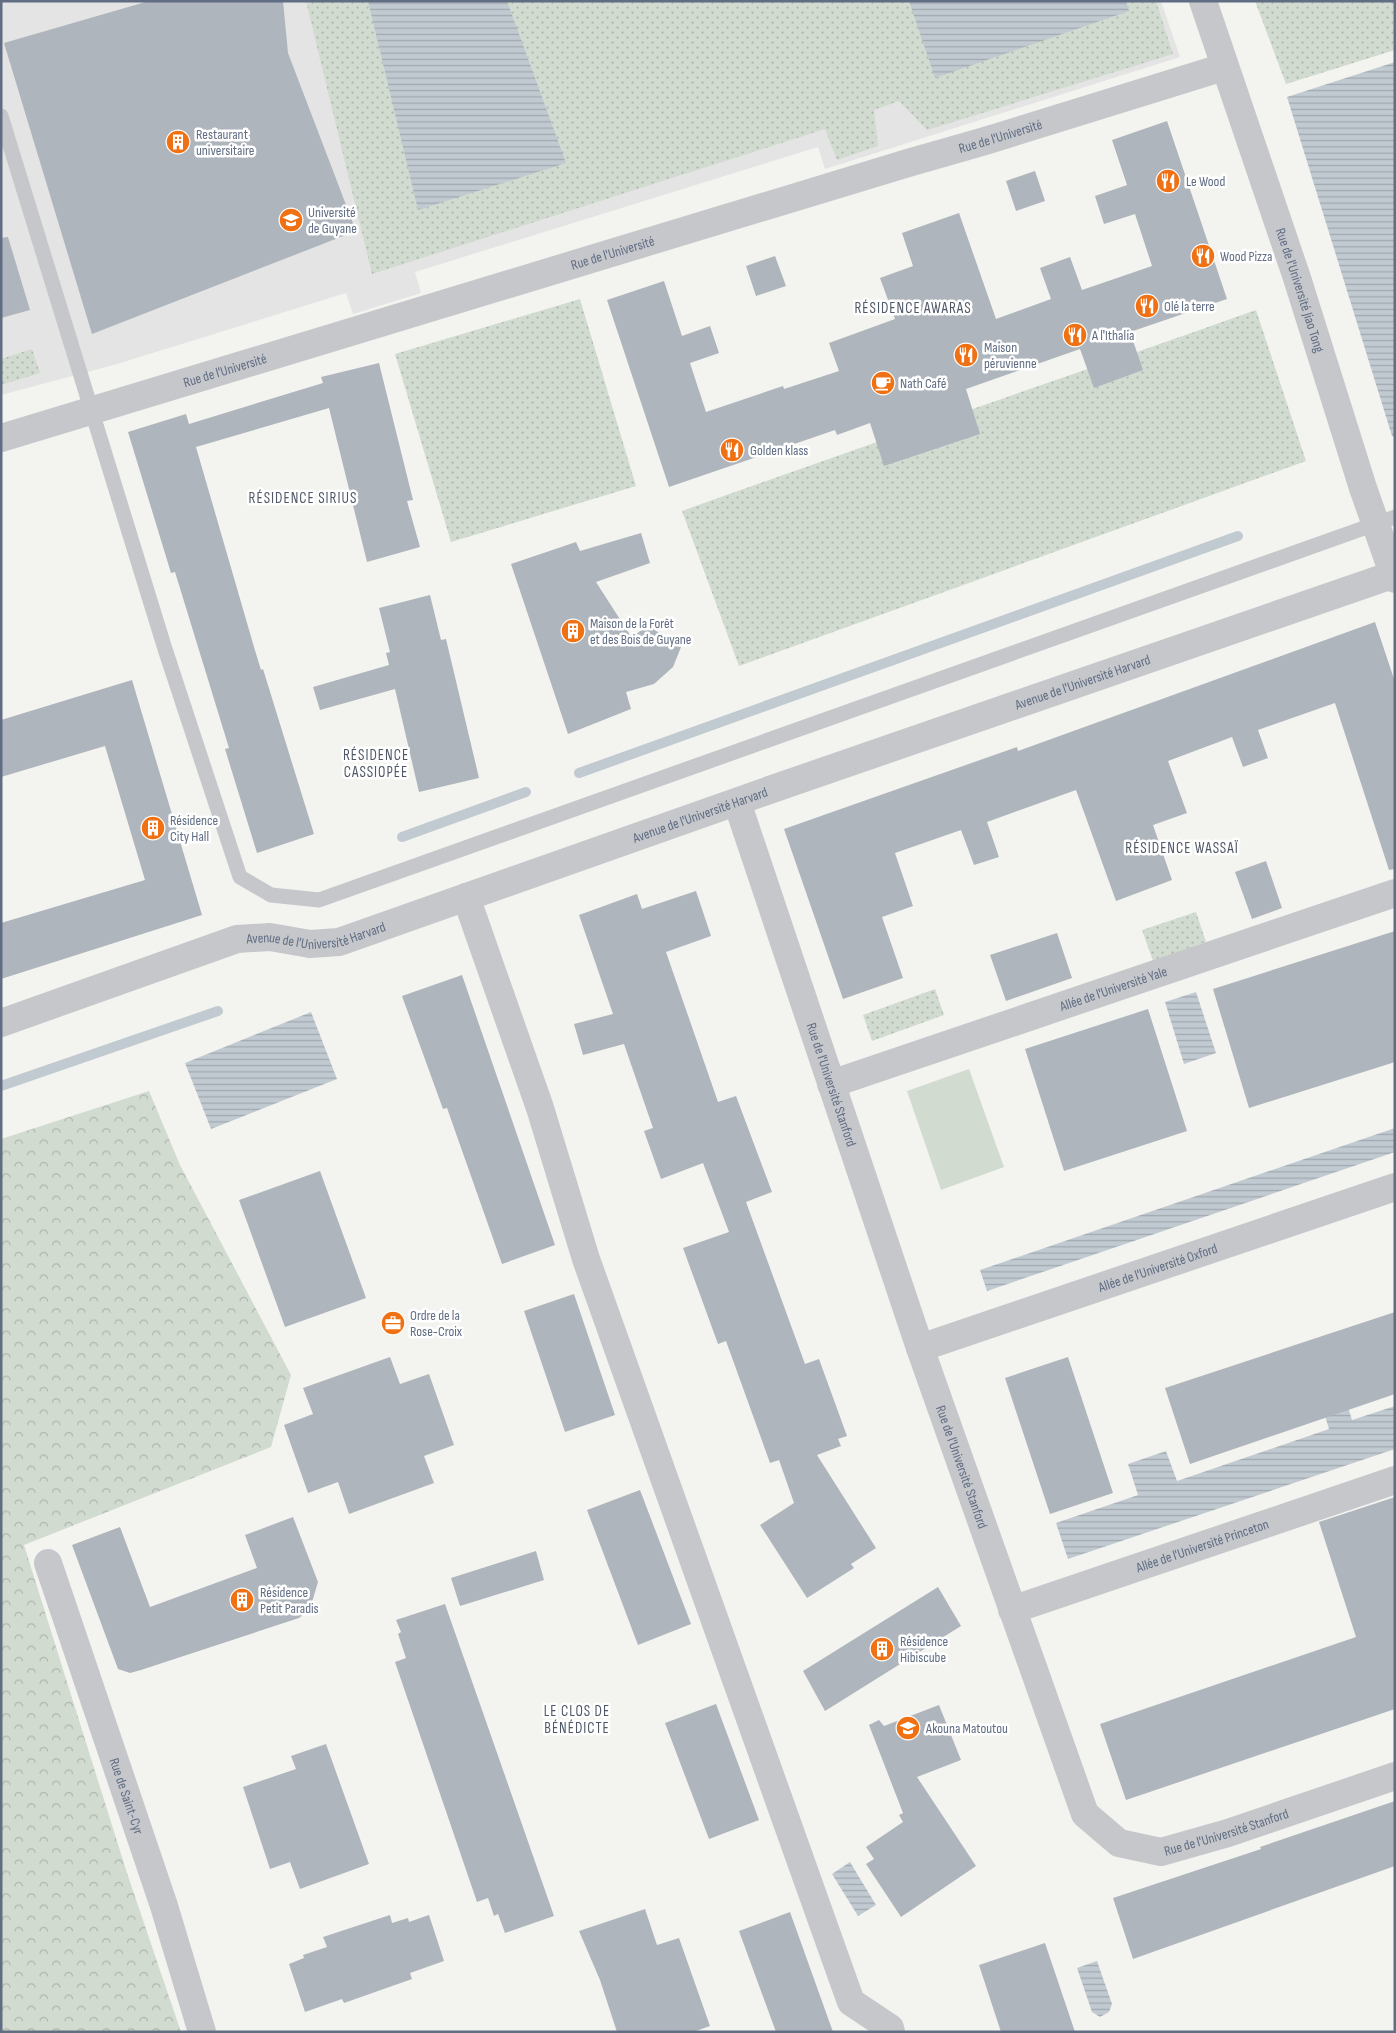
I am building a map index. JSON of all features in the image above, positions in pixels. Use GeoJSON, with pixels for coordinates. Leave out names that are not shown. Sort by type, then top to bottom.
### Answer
{"type":"FeatureCollection","features":[{"type":"Feature","properties":{"kind":"street","name":"Rue de l'Université Jiao Tong"},"geometry":{"type":"LineString","coordinates":[[1203,1],[1224,67],[1385,520],[1394,576]]}},
{"type":"Feature","properties":{"kind":"street","name":"Rue de l'Université"},"geometry":{"type":"LineString","coordinates":[[1,438],[1224,67]]}},
{"type":"Feature","properties":{"kind":"street","name":"Avenue de l'Université Harvard"},"geometry":{"type":"LineString","coordinates":[[1,1023],[237,939],[270,937],[310,944],[339,942],[737,802],[1394,576]]}},
{"type":"Feature","properties":{"kind":"street","name":"Rue de l'Université Stanford"},"geometry":{"type":"LineString","coordinates":[[737,802],[920,1348],[1085,1814],[1119,1844],[1161,1852],[1228,1833],[1395,1776]]}},
{"type":"Feature","properties":{"kind":"street","name":"Allée de l'Université Yale"},"geometry":{"type":"LineString","coordinates":[[831,1084],[1395,893]]}},
{"type":"Feature","properties":{"kind":"street"},"geometry":{"type":"LineString","coordinates":[[466,897],[540,1108],[590,1269],[851,2002],[890,2030]]}},
{"type":"Feature","properties":{"kind":"street","name":"Allée de l'Université Oxford"},"geometry":{"type":"LineString","coordinates":[[920,1348],[1395,1187]]}},
{"type":"Feature","properties":{"kind":"street","name":"Allée de l'Université Princeton"},"geometry":{"type":"LineString","coordinates":[[1012,1610],[1395,1480]]}},
{"type":"Feature","properties":{"kind":"street","name":"Rue de Saint-Cyr"},"geometry":{"type":"LineString","coordinates":[[48,1563],[164,1906],[202,2032]]}},
{"type":"Feature","properties":{"kind":"lane"},"geometry":{"type":"LineString","coordinates":[[1,116],[165,649],[240,877],[270,895],[319,900],[1385,520]]}},
{"type":"Feature","properties":{"kind":"shaded area","name":"Université de Guyane"},"geometry":{"type":"Polygon","coordinates":[[[1,1],[1161,1],[1180,57],[825,169],[818,147],[415,272],[421,293],[353,314],[346,293],[117,364],[1,395],[1,1]]]}},
{"type":"Feature","properties":{"kind":"shaded area"},"geometry":{"type":"Polygon","coordinates":[[[368,1],[507,1],[566,163],[418,210],[368,1]]]}},
{"type":"Feature","properties":{"kind":"shaded area"},"geometry":{"type":"Polygon","coordinates":[[[909,1],[1126,1],[1129,11],[935,78],[909,1]]]}},
{"type":"Feature","properties":{"kind":"shaded area"},"geometry":{"type":"Polygon","coordinates":[[[1395,62],[1395,438],[1392,436],[1287,97],[1395,62]]]}},
{"type":"Feature","properties":{"kind":"shaded area"},"geometry":{"type":"Polygon","coordinates":[[[1196,992],[1216,1053],[1184,1064],[1165,1002],[1196,992]]]}},
{"type":"Feature","properties":{"kind":"shaded area"},"geometry":{"type":"Polygon","coordinates":[[[311,1012],[337,1079],[211,1129],[185,1063],[311,1012]]]}},
{"type":"Feature","properties":{"kind":"shaded area"},"geometry":{"type":"Polygon","coordinates":[[[1395,1128],[1395,1152],[987,1291],[980,1270],[1395,1128]]]}},
{"type":"Feature","properties":{"kind":"shaded area"},"geometry":{"type":"Polygon","coordinates":[[[1343,1391],[1352,1420],[1395,1406],[1395,1449],[1068,1559],[1056,1523],[1138,1495],[1128,1464],[1166,1451],[1177,1481],[1329,1429],[1320,1399],[1343,1391]]]}},
{"type":"Feature","properties":{"kind":"shaded area"},"geometry":{"type":"Polygon","coordinates":[[[850,1862],[876,1905],[858,1916],[832,1874],[850,1862]]]}},
{"type":"Feature","properties":{"kind":"shaded area"},"geometry":{"type":"Polygon","coordinates":[[[1097,1961],[1112,2004],[1109,2012],[1100,2017],[1092,2012],[1077,1968],[1097,1961]]]}},
{"type":"Feature","properties":{"kind":"green space"},"geometry":{"type":"Polygon","coordinates":[[[306,1],[1156,1],[1173,54],[927,130],[899,101],[874,110],[878,146],[837,160],[825,129],[372,274],[306,1]]]}},
{"type":"Feature","properties":{"kind":"green space"},"geometry":{"type":"Polygon","coordinates":[[[1255,1],[1395,1],[1395,50],[1286,84],[1255,1]]]}},
{"type":"Feature","properties":{"kind":"green space"},"geometry":{"type":"Polygon","coordinates":[[[580,299],[636,486],[451,542],[395,354],[580,299]]]}},
{"type":"Feature","properties":{"kind":"green space"},"geometry":{"type":"Polygon","coordinates":[[[1256,310],[1306,461],[739,666],[682,511],[1256,310]]]}},
{"type":"Feature","properties":{"kind":"green space"},"geometry":{"type":"Polygon","coordinates":[[[32,349],[40,373],[1,385],[1,359],[32,349]]]}},
{"type":"Feature","properties":{"kind":"green space"},"geometry":{"type":"Polygon","coordinates":[[[1196,912],[1206,942],[1153,961],[1142,930],[1196,912]]]}},
{"type":"Feature","properties":{"kind":"green space"},"geometry":{"type":"Polygon","coordinates":[[[935,989],[944,1015],[872,1041],[863,1015],[935,989]]]}},
{"type":"Feature","properties":{"kind":"green space"},"geometry":{"type":"Polygon","coordinates":[[[969,1069],[1004,1167],[941,1190],[907,1091],[969,1069]]]}},
{"type":"Feature","properties":{"kind":"green space"},"geometry":{"type":"Polygon","coordinates":[[[149,1091],[180,1165],[291,1375],[271,1447],[24,1545],[127,1873],[181,2032],[1,2032],[1,1139],[149,1091]]]}},
{"type":"Feature","properties":{"kind":"building","name":"Restaurant universitaire"},"geometry":{"type":"Polygon","coordinates":[[[149,1],[283,1],[288,53],[356,231],[92,334],[4,43],[149,1]]]}},
{"type":"Feature","properties":{"kind":"building"},"geometry":{"type":"Polygon","coordinates":[[[1167,121],[1227,299],[1130,332],[1143,370],[1094,388],[1080,349],[966,389],[980,434],[884,466],[870,423],[837,435],[835,430],[669,487],[607,300],[664,281],[682,336],[710,326],[719,353],[690,363],[706,412],[783,386],[784,389],[839,371],[829,343],[895,319],[880,278],[913,266],[902,233],[959,213],[996,319],[1051,299],[1040,268],[1070,257],[1082,290],[1152,266],[1135,214],[1104,224],[1095,196],[1127,185],[1112,140],[1167,121]]]}},
{"type":"Feature","properties":{"kind":"building"},"geometry":{"type":"Polygon","coordinates":[[[1035,171],[1045,201],[1016,211],[1006,181],[1035,171]]]}},
{"type":"Feature","properties":{"kind":"building"},"geometry":{"type":"Polygon","coordinates":[[[8,237],[30,310],[1,318],[1,238],[8,237]]]}},
{"type":"Feature","properties":{"kind":"building"},"geometry":{"type":"Polygon","coordinates":[[[775,256],[786,286],[756,296],[746,266],[775,256]]]}},
{"type":"Feature","properties":{"kind":"building"},"geometry":{"type":"Polygon","coordinates":[[[379,363],[413,500],[407,501],[420,547],[367,562],[329,408],[196,447],[261,670],[263,669],[314,834],[257,853],[225,749],[229,748],[175,572],[171,573],[128,432],[186,414],[189,424],[323,383],[321,377],[379,363]]]}},
{"type":"Feature","properties":{"kind":"building","name":"Maison de la Forêt et des Bois de Guyane"},"geometry":{"type":"Polygon","coordinates":[[[641,533],[650,563],[596,582],[632,638],[647,625],[681,647],[673,667],[654,684],[626,692],[631,709],[568,734],[511,564],[576,542],[580,551],[641,533]]]}},
{"type":"Feature","properties":{"kind":"building"},"geometry":{"type":"Polygon","coordinates":[[[430,595],[441,640],[446,639],[479,778],[419,792],[395,689],[320,710],[313,687],[389,665],[386,653],[390,652],[379,608],[430,595]]]}},
{"type":"Feature","properties":{"kind":"building"},"geometry":{"type":"Polygon","coordinates":[[[1375,622],[1395,682],[1395,869],[1389,870],[1335,703],[1258,730],[1268,758],[1243,767],[1232,737],[1168,761],[1187,813],[1153,825],[1172,880],[1116,901],[1076,790],[987,822],[999,857],[974,865],[961,830],[895,853],[913,906],[882,917],[903,978],[843,999],[784,829],[1017,747],[1018,751],[1375,622]]]}},
{"type":"Feature","properties":{"kind":"building","name":"Résidence City Hall"},"geometry":{"type":"Polygon","coordinates":[[[132,680],[202,915],[1,979],[1,923],[145,880],[105,746],[1,777],[1,720],[132,680]]]}},
{"type":"Feature","properties":{"kind":"building"},"geometry":{"type":"Polygon","coordinates":[[[1266,861],[1282,908],[1252,919],[1235,872],[1266,861]]]}},
{"type":"Feature","properties":{"kind":"building"},"geometry":{"type":"Polygon","coordinates":[[[696,891],[711,936],[666,952],[718,1102],[736,1096],[772,1192],[746,1202],[805,1364],[819,1359],[847,1436],[838,1439],[841,1446],[817,1455],[876,1548],[851,1564],[854,1568],[807,1598],[760,1525],[794,1503],[779,1460],[770,1463],[726,1341],[718,1344],[683,1248],[729,1232],[703,1163],[661,1179],[644,1131],[653,1128],[624,1044],[583,1055],[574,1024],[613,1014],[579,915],[637,894],[642,909],[696,891]]]}},
{"type":"Feature","properties":{"kind":"building"},"geometry":{"type":"Polygon","coordinates":[[[1395,931],[1395,1062],[1249,1108],[1213,989],[1395,931]]]}},
{"type":"Feature","properties":{"kind":"building"},"geometry":{"type":"Polygon","coordinates":[[[1057,933],[1072,978],[1006,1001],[990,955],[1057,933]]]}},
{"type":"Feature","properties":{"kind":"building"},"geometry":{"type":"Polygon","coordinates":[[[462,975],[555,1245],[502,1264],[447,1108],[443,1109],[402,996],[462,975]]]}},
{"type":"Feature","properties":{"kind":"building"},"geometry":{"type":"Polygon","coordinates":[[[1148,1009],[1187,1131],[1064,1171],[1025,1049],[1148,1009]]]}},
{"type":"Feature","properties":{"kind":"building"},"geometry":{"type":"Polygon","coordinates":[[[320,1171],[366,1298],[285,1327],[239,1200],[320,1171]]]}},
{"type":"Feature","properties":{"kind":"building"},"geometry":{"type":"Polygon","coordinates":[[[574,1294],[615,1415],[565,1432],[524,1311],[574,1294]]]}},
{"type":"Feature","properties":{"kind":"building"},"geometry":{"type":"Polygon","coordinates":[[[1395,1312],[1395,1394],[1190,1464],[1165,1388],[1395,1312]]]}},
{"type":"Feature","properties":{"kind":"building"},"geometry":{"type":"Polygon","coordinates":[[[390,1357],[400,1384],[429,1374],[454,1445],[424,1456],[434,1483],[349,1514],[338,1482],[308,1493],[284,1425],[313,1414],[303,1388],[390,1357]]]}},
{"type":"Feature","properties":{"kind":"building"},"geometry":{"type":"Polygon","coordinates":[[[1068,1357],[1113,1493],[1050,1514],[1005,1378],[1068,1357]]]}},
{"type":"Feature","properties":{"kind":"building"},"geometry":{"type":"Polygon","coordinates":[[[640,1490],[691,1624],[638,1645],[587,1510],[640,1490]]]}},
{"type":"Feature","properties":{"kind":"building"},"geometry":{"type":"Polygon","coordinates":[[[1395,1497],[1395,1709],[1126,1800],[1100,1724],[1356,1637],[1319,1522],[1395,1497]]]}},
{"type":"Feature","properties":{"kind":"building","name":"Résidence Petit Paradis"},"geometry":{"type":"Polygon","coordinates":[[[293,1517],[318,1582],[310,1609],[299,1618],[141,1670],[130,1673],[118,1669],[72,1545],[120,1527],[150,1607],[257,1568],[245,1535],[293,1517]]]}},
{"type":"Feature","properties":{"kind":"building"},"geometry":{"type":"Polygon","coordinates":[[[536,1551],[544,1580],[460,1606],[451,1578],[536,1551]]]}},
{"type":"Feature","properties":{"kind":"building","name":"Résidence Hibiscube"},"geometry":{"type":"Polygon","coordinates":[[[938,1587],[961,1626],[825,1711],[803,1671],[938,1587]]]}},
{"type":"Feature","properties":{"kind":"building"},"geometry":{"type":"Polygon","coordinates":[[[445,1604],[554,1916],[505,1933],[498,1914],[494,1916],[488,1898],[477,1902],[395,1662],[406,1658],[398,1634],[401,1632],[396,1620],[445,1604]]]}},
{"type":"Feature","properties":{"kind":"building"},"geometry":{"type":"Polygon","coordinates":[[[716,1704],[759,1820],[709,1839],[665,1723],[716,1704]]]}},
{"type":"Feature","properties":{"kind":"building"},"geometry":{"type":"Polygon","coordinates":[[[939,1705],[961,1760],[917,1777],[976,1866],[901,1917],[866,1864],[874,1859],[866,1847],[903,1822],[899,1815],[903,1813],[869,1725],[879,1720],[884,1726],[939,1705]]]}},
{"type":"Feature","properties":{"kind":"building"},"geometry":{"type":"Polygon","coordinates":[[[326,1744],[369,1864],[300,1889],[290,1862],[270,1869],[243,1787],[296,1769],[291,1756],[326,1744]]]}},
{"type":"Feature","properties":{"kind":"building"},"geometry":{"type":"Polygon","coordinates":[[[1395,1801],[1395,1866],[1133,1959],[1113,1898],[1261,1849],[1260,1847],[1395,1801]]]}},
{"type":"Feature","properties":{"kind":"building"},"geometry":{"type":"Polygon","coordinates":[[[645,1909],[657,1945],[679,1938],[710,2026],[693,2032],[617,2032],[600,1980],[579,1931],[645,1909]]]}},
{"type":"Feature","properties":{"kind":"building"},"geometry":{"type":"Polygon","coordinates":[[[790,1912],[833,2032],[776,2032],[739,1931],[790,1912]]]}},
{"type":"Feature","properties":{"kind":"building"},"geometry":{"type":"Polygon","coordinates":[[[390,1915],[392,1923],[408,1918],[409,1922],[429,1915],[444,1961],[410,1973],[412,1979],[344,2003],[342,1999],[305,2012],[289,1964],[304,1958],[303,1955],[327,1947],[323,1937],[390,1915]]]}},
{"type":"Feature","properties":{"kind":"building"},"geometry":{"type":"Polygon","coordinates":[[[1045,1943],[1075,2032],[1001,2032],[979,1965],[1045,1943]]]}},
{"type":"Feature","properties":{"kind":"waterway"},"geometry":{"type":"LineString","coordinates":[[579,773],[1238,536]]}},
{"type":"Feature","properties":{"kind":"waterway"},"geometry":{"type":"LineString","coordinates":[[402,837],[526,792]]}},
{"type":"Feature","properties":{"kind":"waterway"},"geometry":{"type":"LineString","coordinates":[[1,1086],[218,1011]]}},
{"type":"Feature","properties":{"kind":"place","name":"Restaurant universitaire"},"geometry":{"type":"Point","coordinates":[178,142]}},
{"type":"Feature","properties":{"kind":"place","name":"Le Wood"},"geometry":{"type":"Point","coordinates":[1168,181]}},
{"type":"Feature","properties":{"kind":"place","name":"Université de Guyane"},"geometry":{"type":"Point","coordinates":[291,220]}},
{"type":"Feature","properties":{"kind":"place","name":"Wood Pizza"},"geometry":{"type":"Point","coordinates":[1203,256]}},
{"type":"Feature","properties":{"kind":"place","name":"Olé la terre"},"geometry":{"type":"Point","coordinates":[1147,306]}},
{"type":"Feature","properties":{"kind":"place","name":"A l'Ithalia"},"geometry":{"type":"Point","coordinates":[1075,335]}},
{"type":"Feature","properties":{"kind":"place","name":"Maison péruvienne"},"geometry":{"type":"Point","coordinates":[966,355]}},
{"type":"Feature","properties":{"kind":"place","name":"Nath Café"},"geometry":{"type":"Point","coordinates":[883,383]}},
{"type":"Feature","properties":{"kind":"place","name":"Golden klass"},"geometry":{"type":"Point","coordinates":[732,450]}},
{"type":"Feature","properties":{"kind":"place","name":"Maison de la Forêt et des Bois de Guyane"},"geometry":{"type":"Point","coordinates":[573,631]}},
{"type":"Feature","properties":{"kind":"place","name":"Résidence City Hall"},"geometry":{"type":"Point","coordinates":[153,828]}},
{"type":"Feature","properties":{"kind":"place","name":"Ordre de la Rose-Croix"},"geometry":{"type":"Point","coordinates":[393,1323]}},
{"type":"Feature","properties":{"kind":"place","name":"Résidence Petit Paradis"},"geometry":{"type":"Point","coordinates":[242,1600]}},
{"type":"Feature","properties":{"kind":"place","name":"Résidence Hibiscube"},"geometry":{"type":"Point","coordinates":[882,1649]}},
{"type":"Feature","properties":{"kind":"place","name":"Akouna Matoutou"},"geometry":{"type":"Point","coordinates":[908,1728]}},
{"type":"Feature","properties":{"kind":"district","name":"RÉSIDENCE AWARAS"},"geometry":{"type":"Point","coordinates":[913,308]}},
{"type":"Feature","properties":{"kind":"district","name":"RÉSIDENCE SIRIUS"},"geometry":{"type":"Point","coordinates":[303,498]}},
{"type":"Feature","properties":{"kind":"district","name":"RÉSIDENCE CASSIOPÉE"},"geometry":{"type":"Point","coordinates":[376,764]}},
{"type":"Feature","properties":{"kind":"district","name":"RÉSIDENCE WASSAÏ"},"geometry":{"type":"Point","coordinates":[1182,848]}},
{"type":"Feature","properties":{"kind":"district","name":"LE CLOS DE BÉNÉDICTE"},"geometry":{"type":"Point","coordinates":[577,1720]}}]}
